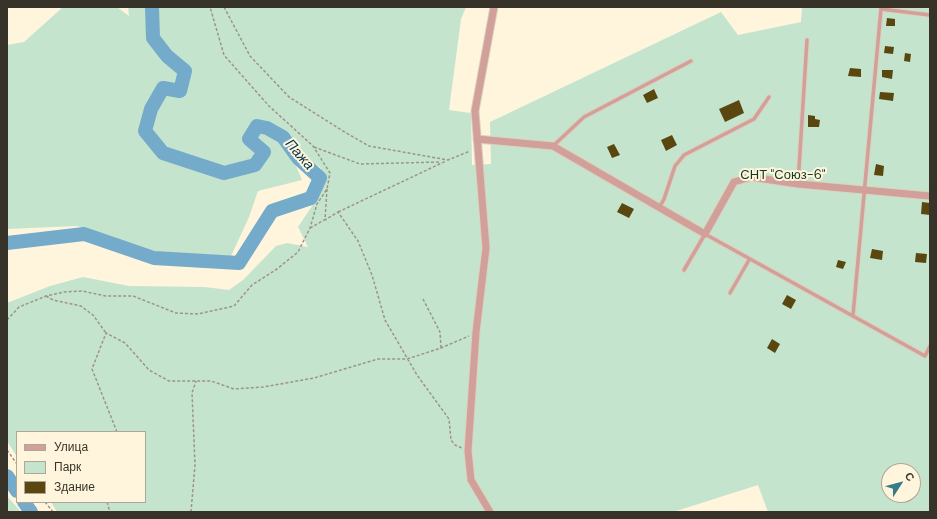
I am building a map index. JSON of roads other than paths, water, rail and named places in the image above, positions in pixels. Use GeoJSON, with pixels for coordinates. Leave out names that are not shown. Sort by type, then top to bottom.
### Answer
{"type":"FeatureCollection","features":[{"type":"Feature","properties":{"kind":"street"},"geometry":{"type":"LineString","coordinates":[[490,512],[470,480],[468,451],[476,332],[486,248],[475,110],[494,7]]}},
{"type":"Feature","properties":{"kind":"street"},"geometry":{"type":"LineString","coordinates":[[477,139],[553,146],[705,234],[734,182],[751,177],[798,184],[930,196]]}},
{"type":"Feature","properties":{"kind":"lane"},"geometry":{"type":"LineString","coordinates":[[853,316],[881,9],[930,15]]}},
{"type":"Feature","properties":{"kind":"lane"},"geometry":{"type":"LineString","coordinates":[[798,184],[807,40]]}},
{"type":"Feature","properties":{"kind":"lane"},"geometry":{"type":"LineString","coordinates":[[553,146],[584,117],[691,61]]}},
{"type":"Feature","properties":{"kind":"lane"},"geometry":{"type":"LineString","coordinates":[[658,208],[664,199],[674,166],[684,155],[754,119],[769,97]]}},
{"type":"Feature","properties":{"kind":"lane"},"geometry":{"type":"LineString","coordinates":[[684,270],[705,234],[749,260],[925,356],[930,346]]}},
{"type":"Feature","properties":{"kind":"lane"},"geometry":{"type":"LineString","coordinates":[[730,293],[749,260]]}},
{"type":"Feature","properties":{"kind":"waterway","name":"Пажа"},"geometry":{"type":"LineString","coordinates":[[7,243],[84,234],[154,258],[239,263],[272,211],[311,198],[320,178],[298,158],[283,137],[267,128],[257,126],[249,139],[264,152],[255,165],[224,173],[163,153],[145,131],[151,109],[163,88],[180,91],[185,71],[167,56],[153,38],[152,7]]}},
{"type":"Feature","properties":{"kind":"waterway","name":"Пажа"},"geometry":{"type":"LineString","coordinates":[[7,476],[16,490]]}},
{"type":"Feature","properties":{"kind":"waterway","name":"Пажа"},"geometry":{"type":"LineString","coordinates":[[25,503],[31,512]]}},
{"type":"Feature","properties":{"kind":"park label","name":"СНТ \"Союз-6\""},"geometry":{"type":"Point","coordinates":[783,176]}}]}
